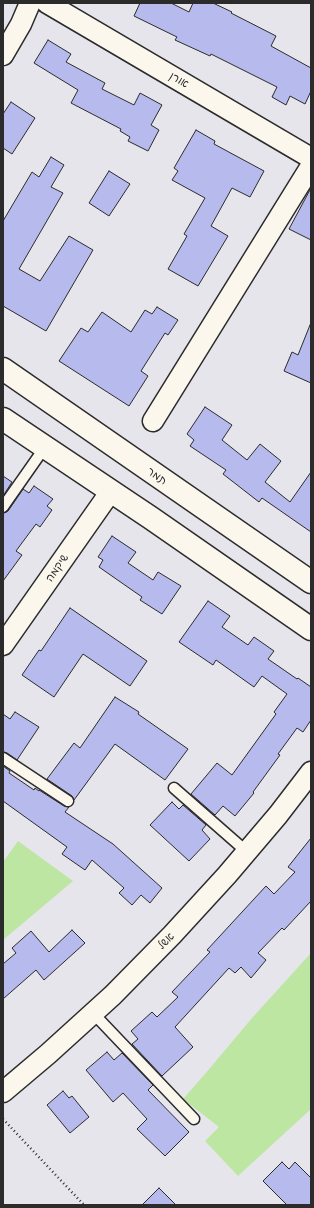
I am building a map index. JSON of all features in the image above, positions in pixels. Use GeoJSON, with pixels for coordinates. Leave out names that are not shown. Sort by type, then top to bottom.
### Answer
{"type":"FeatureCollection","features":[{"type":"Feature","properties":{"kind":"street"},"geometry":{"type":"LineString","coordinates":[[3,55],[21,24],[30,3]]}},
{"type":"Feature","properties":{"kind":"street","name":"אורן"},"geometry":{"type":"LineString","coordinates":[[47,3],[311,158]]}},
{"type":"Feature","properties":{"kind":"street"},"geometry":{"type":"LineString","coordinates":[[154,421],[311,166]]}},
{"type":"Feature","properties":{"kind":"street","name":"תמר"},"geometry":{"type":"LineString","coordinates":[[3,369],[311,582]]}},
{"type":"Feature","properties":{"kind":"street"},"geometry":{"type":"LineString","coordinates":[[3,419],[111,491],[311,629]]}},
{"type":"Feature","properties":{"kind":"street","name":"שיקמה"},"geometry":{"type":"LineString","coordinates":[[3,645],[111,491]]}},
{"type":"Feature","properties":{"kind":"street","name":"אשל"},"geometry":{"type":"LineString","coordinates":[[3,1092],[93,1013],[172,935],[227,876],[278,815],[311,772]]}},
{"type":"Feature","properties":{"kind":"lane"},"geometry":{"type":"LineString","coordinates":[[3,507],[45,447]]}},
{"type":"Feature","properties":{"kind":"lane"},"geometry":{"type":"LineString","coordinates":[[3,758],[68,801]]}},
{"type":"Feature","properties":{"kind":"lane"},"geometry":{"type":"LineString","coordinates":[[174,788],[247,852]]}},
{"type":"Feature","properties":{"kind":"lane"},"geometry":{"type":"LineString","coordinates":[[93,1013],[194,1119]]}},
{"type":"Feature","properties":{"kind":"path"},"geometry":{"type":"LineString","coordinates":[[3,1119],[84,1205]]}},
{"type":"Feature","properties":{"kind":"green space"},"geometry":{"type":"Polygon","coordinates":[[[18,841],[73,881],[3,940],[3,862],[18,841]]]}},
{"type":"Feature","properties":{"kind":"green space"},"geometry":{"type":"Polygon","coordinates":[[[311,953],[311,1109],[238,1176],[205,1141],[219,1127],[183,1099],[252,1018],[311,953]]]}},
{"type":"Feature","properties":{"kind":"building"},"geometry":{"type":"Polygon","coordinates":[[[140,3],[171,3],[189,12],[193,3],[213,3],[276,36],[271,46],[311,68],[311,91],[305,104],[290,96],[286,105],[272,97],[277,87],[211,54],[210,56],[175,40],[177,37],[134,16],[140,3]]]}},
{"type":"Feature","properties":{"kind":"building"},"geometry":{"type":"Polygon","coordinates":[[[48,40],[71,54],[66,62],[105,83],[102,89],[134,105],[140,93],[162,105],[151,125],[159,130],[148,151],[128,141],[130,137],[120,131],[121,129],[71,103],[78,90],[34,63],[48,40]]]}},
{"type":"Feature","properties":{"kind":"building"},"geometry":{"type":"Polygon","coordinates":[[[11,102],[35,118],[12,154],[3,148],[3,114],[11,102]]]}},
{"type":"Feature","properties":{"kind":"building"},"geometry":{"type":"Polygon","coordinates":[[[196,130],[215,141],[214,144],[264,171],[250,197],[232,188],[211,226],[228,236],[198,286],[168,269],[187,236],[184,234],[205,198],[172,180],[178,171],[174,168],[196,130]]]}},
{"type":"Feature","properties":{"kind":"building"},"geometry":{"type":"Polygon","coordinates":[[[51,157],[64,165],[51,187],[63,193],[19,269],[40,281],[69,236],[93,250],[46,331],[3,306],[3,221],[32,172],[39,177],[51,157]]]}},
{"type":"Feature","properties":{"kind":"building"},"geometry":{"type":"Polygon","coordinates":[[[109,171],[130,184],[109,216],[89,203],[109,171]]]}},
{"type":"Feature","properties":{"kind":"building"},"geometry":{"type":"Polygon","coordinates":[[[311,188],[311,240],[289,229],[311,188]]]}},
{"type":"Feature","properties":{"kind":"building"},"geometry":{"type":"Polygon","coordinates":[[[157,307],[178,320],[168,335],[165,333],[141,371],[148,376],[129,406],[59,361],[81,328],[88,332],[102,312],[131,332],[145,310],[152,314],[157,307]]]}},
{"type":"Feature","properties":{"kind":"building"},"geometry":{"type":"Polygon","coordinates":[[[310,325],[311,383],[284,371],[292,352],[298,355],[310,325]]]}},
{"type":"Feature","properties":{"kind":"building"},"geometry":{"type":"Polygon","coordinates":[[[205,407],[232,425],[222,440],[247,460],[260,444],[281,461],[265,482],[290,502],[311,472],[311,532],[262,498],[259,502],[223,474],[226,470],[190,446],[194,440],[187,434],[205,407]]]}},
{"type":"Feature","properties":{"kind":"building"},"geometry":{"type":"Polygon","coordinates":[[[3,476],[12,482],[3,496],[3,476]]]}},
{"type":"Feature","properties":{"kind":"building"},"geometry":{"type":"Polygon","coordinates":[[[34,486],[53,499],[47,506],[52,510],[40,527],[36,524],[16,551],[22,555],[3,581],[3,513],[8,511],[23,489],[29,493],[34,486]]]}},
{"type":"Feature","properties":{"kind":"building"},"geometry":{"type":"Polygon","coordinates":[[[112,536],[136,552],[128,563],[153,580],[158,572],[181,586],[162,614],[140,600],[142,597],[99,567],[103,560],[98,557],[112,536]]]}},
{"type":"Feature","properties":{"kind":"building"},"geometry":{"type":"Polygon","coordinates":[[[208,601],[230,616],[222,627],[248,645],[254,637],[274,651],[268,659],[311,687],[311,720],[303,732],[297,728],[278,754],[280,755],[253,792],[254,793],[235,816],[223,806],[215,815],[191,794],[217,763],[232,775],[276,714],[274,712],[287,694],[262,676],[254,687],[216,660],[213,665],[179,642],[208,601]]]}},
{"type":"Feature","properties":{"kind":"building"},"geometry":{"type":"Polygon","coordinates":[[[70,608],[147,661],[130,686],[83,654],[54,697],[22,675],[39,650],[41,651],[70,608]]]}},
{"type":"Feature","properties":{"kind":"building"},"geometry":{"type":"Polygon","coordinates":[[[115,697],[139,712],[138,714],[188,749],[165,780],[115,744],[74,800],[72,796],[47,779],[74,743],[80,748],[115,697]]]}},
{"type":"Feature","properties":{"kind":"building"},"geometry":{"type":"Polygon","coordinates":[[[15,712],[39,727],[17,760],[3,752],[3,714],[10,719],[15,712]]]}},
{"type":"Feature","properties":{"kind":"building"},"geometry":{"type":"Polygon","coordinates":[[[3,766],[10,771],[9,773],[34,790],[35,788],[64,806],[69,807],[65,812],[113,844],[162,888],[150,903],[141,895],[132,905],[119,893],[124,888],[92,860],[85,870],[62,854],[67,847],[3,801],[3,766]]]}},
{"type":"Feature","properties":{"kind":"building"},"geometry":{"type":"Polygon","coordinates":[[[172,802],[179,809],[183,805],[206,825],[202,830],[210,839],[189,861],[150,825],[172,802]]]}},
{"type":"Feature","properties":{"kind":"building"},"geometry":{"type":"Polygon","coordinates":[[[311,838],[311,901],[284,930],[282,928],[258,953],[266,960],[251,978],[241,967],[235,973],[229,968],[175,1027],[193,1047],[162,1076],[132,1044],[138,1039],[131,1031],[152,1012],[157,1017],[178,997],[172,992],[210,952],[207,950],[266,886],[274,894],[295,872],[288,867],[311,838]]]}},
{"type":"Feature","properties":{"kind":"building"},"geometry":{"type":"Polygon","coordinates":[[[72,930],[85,943],[44,980],[36,970],[3,999],[3,964],[16,953],[12,948],[31,931],[49,952],[72,930]]]}},
{"type":"Feature","properties":{"kind":"building"},"geometry":{"type":"Polygon","coordinates":[[[107,1052],[114,1060],[122,1053],[153,1085],[148,1090],[189,1132],[165,1156],[137,1129],[147,1119],[123,1093],[113,1102],[86,1070],[107,1052]]]}},
{"type":"Feature","properties":{"kind":"building"},"geometry":{"type":"Polygon","coordinates":[[[63,1091],[69,1098],[72,1096],[89,1117],[70,1133],[47,1105],[63,1091]]]}},
{"type":"Feature","properties":{"kind":"building"},"geometry":{"type":"Polygon","coordinates":[[[282,1162],[289,1169],[295,1162],[311,1178],[311,1205],[287,1205],[263,1181],[282,1162]]]}},
{"type":"Feature","properties":{"kind":"building"},"geometry":{"type":"Polygon","coordinates":[[[159,1188],[176,1205],[142,1205],[159,1188]]]}}]}
